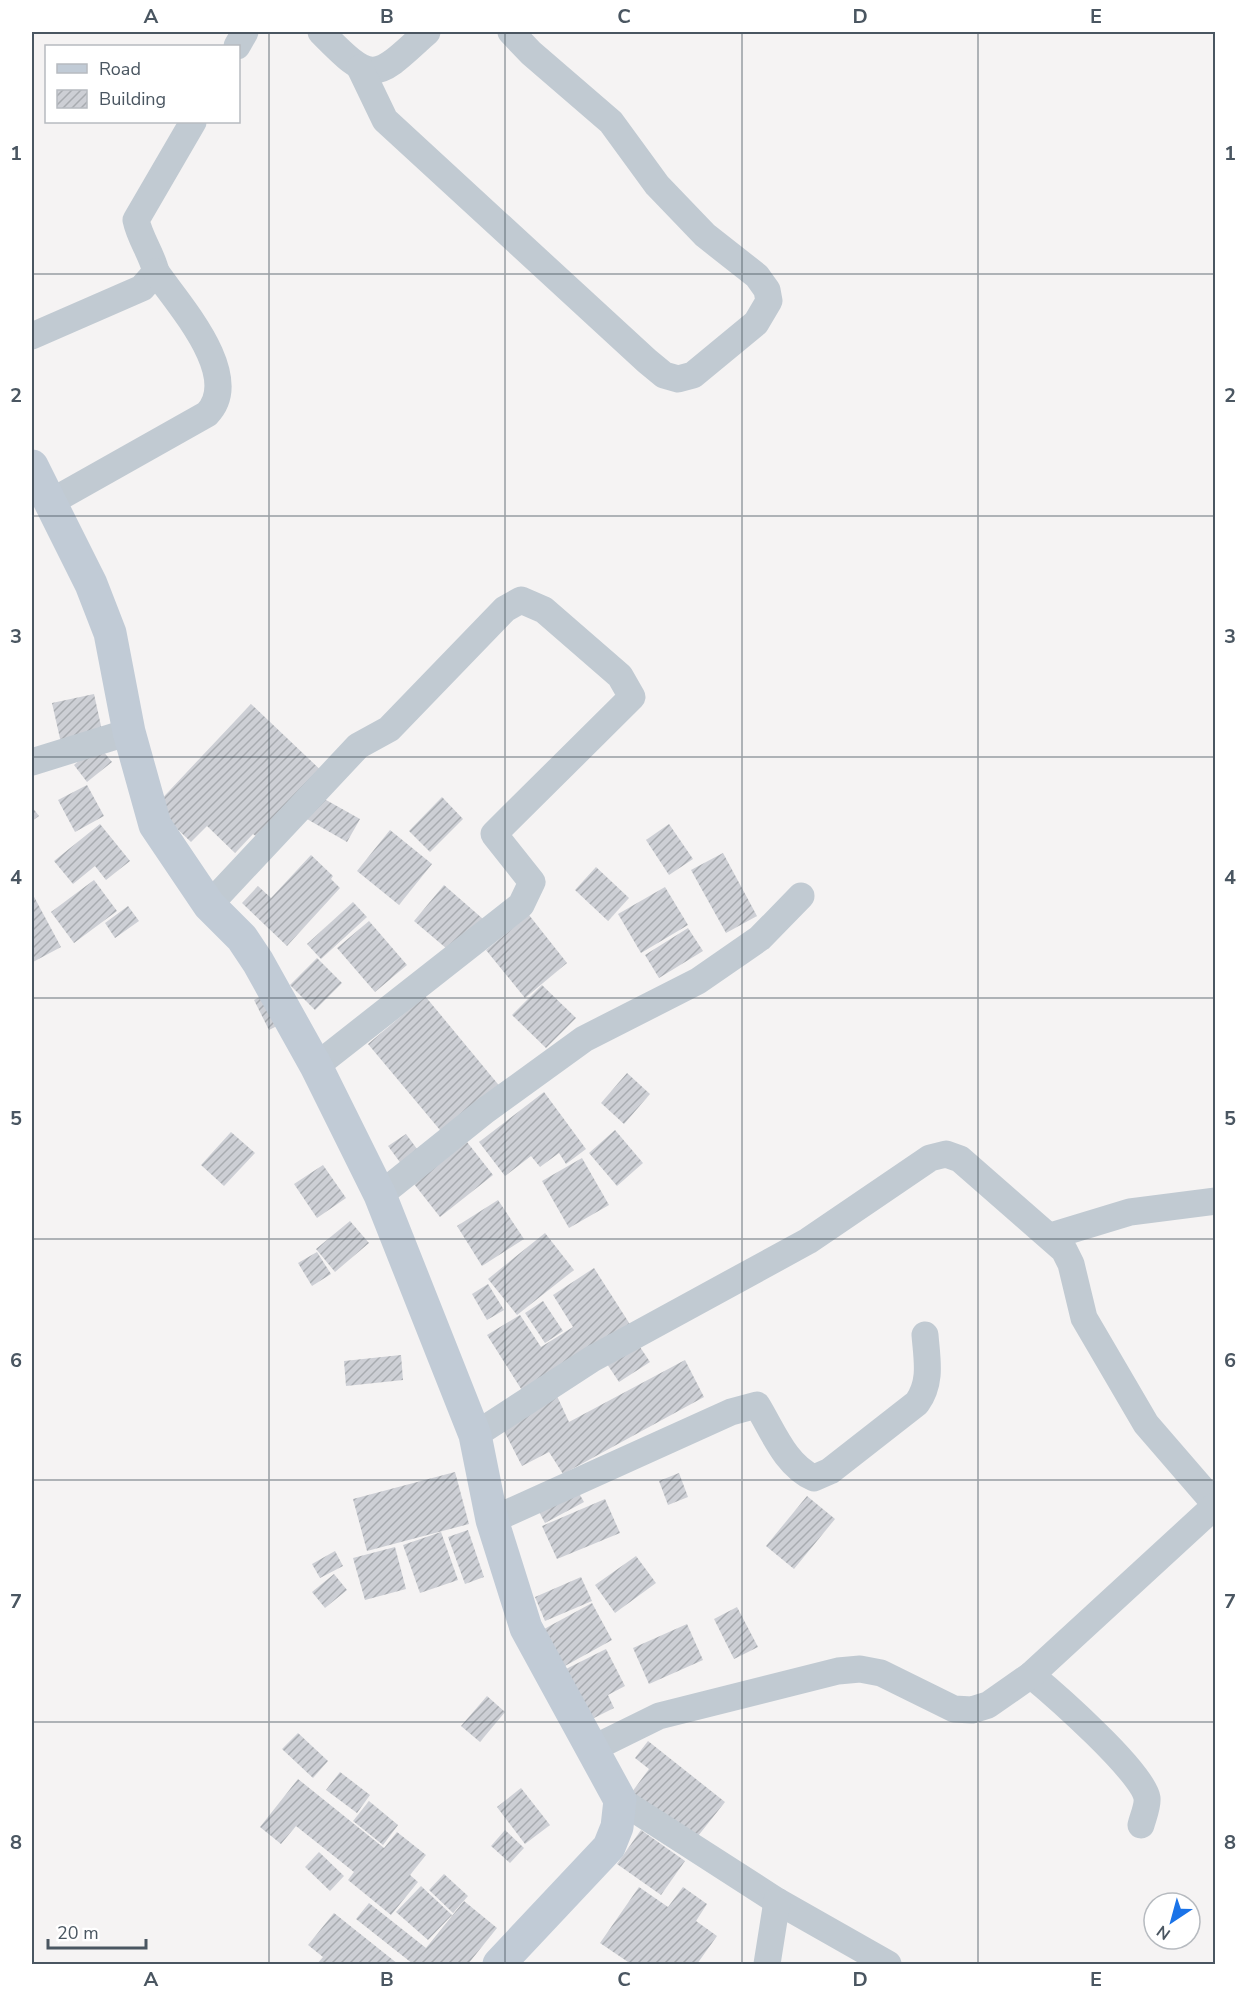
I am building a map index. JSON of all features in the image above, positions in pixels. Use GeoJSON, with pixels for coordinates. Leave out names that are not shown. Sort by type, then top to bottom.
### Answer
{"type":"FeatureCollection","features":[{"type":"Feature","properties":{"kind":"street"},"geometry":{"type":"LineString","coordinates":[[321,32],[360,68],[385,120],[438,169],[664,375],[678,379],[693,375],[756,323],[770,301],[768,290],[757,276],[705,235],[657,185],[611,122],[531,53],[511,32]]}},
{"type":"Feature","properties":{"kind":"street"},"geometry":{"type":"LineString","coordinates":[[360,68],[377,70],[391,65],[427,32]]}},
{"type":"Feature","properties":{"kind":"street"},"geometry":{"type":"LineString","coordinates":[[49,503],[207,414],[214,407],[218,392],[215,364],[209,347],[156,272],[136,220],[192,123]]}},
{"type":"Feature","properties":{"kind":"street"},"geometry":{"type":"LineString","coordinates":[[32,336],[142,288],[156,272]]}},
{"type":"Feature","properties":{"kind":"street"},"geometry":{"type":"LineString","coordinates":[[32,466],[91,584],[110,633],[129,732],[155,825],[209,905],[242,938],[252,954],[316,1066],[380,1195],[475,1435],[492,1520],[526,1628],[537,1652],[594,1748],[620,1800],[777,1901],[888,1965]]}},
{"type":"Feature","properties":{"kind":"street"},"geometry":{"type":"LineString","coordinates":[[209,905],[358,746],[389,729],[505,609],[521,600],[544,610],[620,676],[632,697],[494,834],[532,882],[521,905],[316,1066]]}},
{"type":"Feature","properties":{"kind":"street"},"geometry":{"type":"LineString","coordinates":[[32,762],[129,732]]}},
{"type":"Feature","properties":{"kind":"street"},"geometry":{"type":"LineString","coordinates":[[380,1195],[486,1110],[584,1039],[698,981],[760,938],[801,896]]}},
{"type":"Feature","properties":{"kind":"street"},"geometry":{"type":"LineString","coordinates":[[475,1435],[592,1359],[808,1241],[930,1158],[946,1155],[960,1160],[1051,1236],[1064,1250],[1071,1264],[1084,1318],[1146,1424],[1215,1505],[1031,1675],[988,1705],[972,1710],[954,1709],[881,1673],[860,1669],[838,1671],[659,1716],[594,1748]]}},
{"type":"Feature","properties":{"kind":"street"},"geometry":{"type":"LineString","coordinates":[[1051,1236],[1130,1212],[1215,1201]]}},
{"type":"Feature","properties":{"kind":"street"},"geometry":{"type":"LineString","coordinates":[[492,1520],[731,1412],[757,1405],[790,1460],[802,1472],[814,1478],[830,1471],[917,1403],[925,1392],[928,1378],[925,1335]]}},
{"type":"Feature","properties":{"kind":"street"},"geometry":{"type":"LineString","coordinates":[[1031,1675],[1068,1706],[1139,1780],[1148,1799],[1141,1825]]}},
{"type":"Feature","properties":{"kind":"street"},"geometry":{"type":"LineString","coordinates":[[499,1965],[609,1847],[617,1827],[620,1800]]}},
{"type":"Feature","properties":{"kind":"street"},"geometry":{"type":"LineString","coordinates":[[767,1965],[777,1901]]}},
{"type":"Feature","properties":{"kind":"building"},"geometry":{"type":"Polygon","coordinates":[[[94,694],[103,735],[61,743],[52,703],[94,694]]]}},
{"type":"Feature","properties":{"kind":"building"},"geometry":{"type":"Polygon","coordinates":[[[251,704],[328,777],[257,837],[253,834],[235,853],[207,826],[191,842],[154,807],[251,704]]]}},
{"type":"Feature","properties":{"kind":"building"},"geometry":{"type":"Polygon","coordinates":[[[98,745],[112,762],[87,782],[74,765],[98,745]]]}},
{"type":"Feature","properties":{"kind":"building"},"geometry":{"type":"Polygon","coordinates":[[[87,785],[104,816],[75,832],[58,800],[87,785]]]}},
{"type":"Feature","properties":{"kind":"building"},"geometry":{"type":"Polygon","coordinates":[[[319,796],[360,819],[347,842],[307,819],[319,796]]]}},
{"type":"Feature","properties":{"kind":"building"},"geometry":{"type":"Polygon","coordinates":[[[442,797],[463,819],[430,852],[409,831],[442,797]]]}},
{"type":"Feature","properties":{"kind":"building"},"geometry":{"type":"Polygon","coordinates":[[[32,807],[39,816],[32,821],[32,807]]]}},
{"type":"Feature","properties":{"kind":"building"},"geometry":{"type":"Polygon","coordinates":[[[100,824],[130,861],[106,880],[95,866],[73,884],[54,861],[100,824]]]}},
{"type":"Feature","properties":{"kind":"building"},"geometry":{"type":"Polygon","coordinates":[[[669,824],[693,859],[669,875],[646,840],[669,824]]]}},
{"type":"Feature","properties":{"kind":"building"},"geometry":{"type":"Polygon","coordinates":[[[390,830],[432,864],[399,905],[357,871],[390,830]]]}},
{"type":"Feature","properties":{"kind":"building"},"geometry":{"type":"Polygon","coordinates":[[[723,853],[757,916],[726,933],[691,870],[723,853]]]}},
{"type":"Feature","properties":{"kind":"building"},"geometry":{"type":"Polygon","coordinates":[[[311,855],[333,876],[331,879],[340,888],[287,946],[242,903],[258,886],[271,898],[311,855]]]}},
{"type":"Feature","properties":{"kind":"building"},"geometry":{"type":"Polygon","coordinates":[[[596,867],[629,898],[608,921],[575,890],[596,867]]]}},
{"type":"Feature","properties":{"kind":"building"},"geometry":{"type":"Polygon","coordinates":[[[94,880],[117,911],[74,943],[51,912],[94,880]]]}},
{"type":"Feature","properties":{"kind":"building"},"geometry":{"type":"Polygon","coordinates":[[[444,885],[483,919],[453,954],[414,921],[444,885]]]}},
{"type":"Feature","properties":{"kind":"building"},"geometry":{"type":"Polygon","coordinates":[[[665,887],[688,925],[641,953],[618,914],[665,887]]]}},
{"type":"Feature","properties":{"kind":"building"},"geometry":{"type":"Polygon","coordinates":[[[32,893],[61,947],[33,962],[32,960],[32,893]]]}},
{"type":"Feature","properties":{"kind":"building"},"geometry":{"type":"Polygon","coordinates":[[[353,902],[367,917],[321,959],[307,944],[353,902]]]}},
{"type":"Feature","properties":{"kind":"building"},"geometry":{"type":"Polygon","coordinates":[[[128,906],[139,921],[115,938],[105,923],[128,906]]]}},
{"type":"Feature","properties":{"kind":"building"},"geometry":{"type":"Polygon","coordinates":[[[529,915],[567,963],[525,998],[486,950],[529,915]]]}},
{"type":"Feature","properties":{"kind":"building"},"geometry":{"type":"Polygon","coordinates":[[[369,921],[407,965],[375,992],[337,948],[369,921]]]}},
{"type":"Feature","properties":{"kind":"building"},"geometry":{"type":"Polygon","coordinates":[[[688,928],[703,951],[659,978],[645,955],[688,928]]]}},
{"type":"Feature","properties":{"kind":"building"},"geometry":{"type":"Polygon","coordinates":[[[317,958],[342,983],[315,1010],[290,985],[317,958]]]}},
{"type":"Feature","properties":{"kind":"building"},"geometry":{"type":"Polygon","coordinates":[[[542,985],[576,1018],[546,1048],[512,1015],[542,985]]]}},
{"type":"Feature","properties":{"kind":"building"},"geometry":{"type":"Polygon","coordinates":[[[267,993],[283,1023],[269,1030],[254,1000],[267,993]]]}},
{"type":"Feature","properties":{"kind":"building"},"geometry":{"type":"Polygon","coordinates":[[[425,996],[502,1089],[445,1136],[368,1044],[425,996]]]}},
{"type":"Feature","properties":{"kind":"building"},"geometry":{"type":"Polygon","coordinates":[[[627,1073],[650,1094],[624,1124],[601,1103],[627,1073]]]}},
{"type":"Feature","properties":{"kind":"building"},"geometry":{"type":"Polygon","coordinates":[[[544,1092],[586,1149],[566,1164],[559,1153],[540,1167],[531,1156],[505,1176],[479,1142],[544,1092]]]}},
{"type":"Feature","properties":{"kind":"building"},"geometry":{"type":"Polygon","coordinates":[[[615,1130],[643,1163],[617,1186],[589,1153],[615,1130]]]}},
{"type":"Feature","properties":{"kind":"building"},"geometry":{"type":"Polygon","coordinates":[[[231,1132],[255,1153],[224,1186],[201,1165],[231,1132]]]}},
{"type":"Feature","properties":{"kind":"building"},"geometry":{"type":"Polygon","coordinates":[[[406,1134],[420,1153],[402,1165],[388,1146],[406,1134]]]}},
{"type":"Feature","properties":{"kind":"building"},"geometry":{"type":"Polygon","coordinates":[[[467,1142],[493,1175],[440,1217],[414,1184],[467,1142]]]}},
{"type":"Feature","properties":{"kind":"building"},"geometry":{"type":"Polygon","coordinates":[[[582,1158],[609,1205],[569,1228],[542,1181],[582,1158]]]}},
{"type":"Feature","properties":{"kind":"building"},"geometry":{"type":"Polygon","coordinates":[[[323,1165],[346,1198],[317,1218],[294,1184],[323,1165]]]}},
{"type":"Feature","properties":{"kind":"building"},"geometry":{"type":"Polygon","coordinates":[[[498,1200],[524,1239],[482,1266],[457,1226],[498,1200]]]}},
{"type":"Feature","properties":{"kind":"building"},"geometry":{"type":"Polygon","coordinates":[[[350,1221],[369,1243],[335,1272],[316,1249],[350,1221]]]}},
{"type":"Feature","properties":{"kind":"building"},"geometry":{"type":"Polygon","coordinates":[[[545,1233],[574,1270],[517,1315],[488,1279],[545,1233]]]}},
{"type":"Feature","properties":{"kind":"building"},"geometry":{"type":"Polygon","coordinates":[[[317,1252],[331,1274],[312,1286],[298,1263],[317,1252]]]}},
{"type":"Feature","properties":{"kind":"building"},"geometry":{"type":"Polygon","coordinates":[[[594,1268],[633,1329],[525,1395],[487,1335],[520,1315],[541,1347],[573,1327],[553,1295],[594,1268]]]}},
{"type":"Feature","properties":{"kind":"building"},"geometry":{"type":"Polygon","coordinates":[[[488,1284],[504,1310],[487,1320],[472,1294],[488,1284]]]}},
{"type":"Feature","properties":{"kind":"building"},"geometry":{"type":"Polygon","coordinates":[[[543,1301],[563,1331],[545,1343],[525,1313],[543,1301]]]}},
{"type":"Feature","properties":{"kind":"building"},"geometry":{"type":"Polygon","coordinates":[[[634,1338],[650,1362],[619,1382],[603,1358],[634,1338]]]}},
{"type":"Feature","properties":{"kind":"building"},"geometry":{"type":"Polygon","coordinates":[[[401,1355],[403,1380],[346,1386],[344,1361],[401,1355]]]}},
{"type":"Feature","properties":{"kind":"building"},"geometry":{"type":"Polygon","coordinates":[[[685,1360],[704,1397],[563,1474],[549,1452],[522,1466],[500,1423],[556,1394],[569,1422],[685,1360]]]}},
{"type":"Feature","properties":{"kind":"building"},"geometry":{"type":"Polygon","coordinates":[[[455,1472],[469,1524],[367,1551],[353,1499],[455,1472]]]}},
{"type":"Feature","properties":{"kind":"building"},"geometry":{"type":"Polygon","coordinates":[[[679,1473],[688,1497],[668,1505],[659,1481],[679,1473]]]}},
{"type":"Feature","properties":{"kind":"building"},"geometry":{"type":"Polygon","coordinates":[[[576,1488],[584,1502],[545,1523],[537,1508],[576,1488]]]}},
{"type":"Feature","properties":{"kind":"building"},"geometry":{"type":"Polygon","coordinates":[[[807,1496],[835,1519],[794,1569],[766,1546],[807,1496]]]}},
{"type":"Feature","properties":{"kind":"building"},"geometry":{"type":"Polygon","coordinates":[[[605,1499],[620,1533],[557,1559],[542,1526],[605,1499]]]}},
{"type":"Feature","properties":{"kind":"building"},"geometry":{"type":"Polygon","coordinates":[[[468,1530],[484,1577],[465,1584],[448,1537],[468,1530]]]}},
{"type":"Feature","properties":{"kind":"building"},"geometry":{"type":"Polygon","coordinates":[[[441,1532],[458,1580],[420,1593],[403,1545],[441,1532]]]}},
{"type":"Feature","properties":{"kind":"building"},"geometry":{"type":"Polygon","coordinates":[[[395,1547],[406,1589],[365,1600],[353,1558],[395,1547]]]}},
{"type":"Feature","properties":{"kind":"building"},"geometry":{"type":"Polygon","coordinates":[[[335,1551],[343,1566],[320,1578],[312,1564],[335,1551]]]}},
{"type":"Feature","properties":{"kind":"building"},"geometry":{"type":"Polygon","coordinates":[[[636,1556],[656,1583],[615,1613],[595,1585],[636,1556]]]}},
{"type":"Feature","properties":{"kind":"building"},"geometry":{"type":"Polygon","coordinates":[[[334,1574],[347,1590],[325,1608],[312,1592],[334,1574]]]}},
{"type":"Feature","properties":{"kind":"building"},"geometry":{"type":"Polygon","coordinates":[[[581,1577],[592,1601],[545,1621],[535,1597],[581,1577]]]}},
{"type":"Feature","properties":{"kind":"building"},"geometry":{"type":"Polygon","coordinates":[[[592,1603],[612,1640],[554,1672],[535,1634],[592,1603]]]}},
{"type":"Feature","properties":{"kind":"building"},"geometry":{"type":"Polygon","coordinates":[[[737,1607],[758,1647],[734,1659],[714,1619],[737,1607]]]}},
{"type":"Feature","properties":{"kind":"building"},"geometry":{"type":"Polygon","coordinates":[[[687,1624],[703,1660],[649,1684],[633,1648],[687,1624]]]}},
{"type":"Feature","properties":{"kind":"building"},"geometry":{"type":"Polygon","coordinates":[[[606,1649],[625,1686],[608,1695],[614,1708],[582,1724],[556,1674],[606,1649]]]}},
{"type":"Feature","properties":{"kind":"building"},"geometry":{"type":"Polygon","coordinates":[[[487,1696],[505,1712],[480,1742],[461,1726],[487,1696]]]}},
{"type":"Feature","properties":{"kind":"building"},"geometry":{"type":"Polygon","coordinates":[[[298,1733],[328,1761],[313,1778],[282,1749],[298,1733]]]}},
{"type":"Feature","properties":{"kind":"building"},"geometry":{"type":"Polygon","coordinates":[[[648,1741],[725,1802],[694,1841],[632,1792],[649,1769],[635,1758],[648,1741]]]}},
{"type":"Feature","properties":{"kind":"building"},"geometry":{"type":"Polygon","coordinates":[[[340,1772],[370,1795],[357,1813],[326,1790],[340,1772]]]}},
{"type":"Feature","properties":{"kind":"building"},"geometry":{"type":"Polygon","coordinates":[[[298,1779],[384,1848],[397,1832],[426,1855],[410,1875],[418,1882],[391,1915],[348,1880],[354,1872],[296,1826],[281,1844],[260,1827],[298,1779]]]}},
{"type":"Feature","properties":{"kind":"building"},"geometry":{"type":"Polygon","coordinates":[[[521,1788],[550,1825],[525,1844],[497,1807],[521,1788]]]}},
{"type":"Feature","properties":{"kind":"building"},"geometry":{"type":"Polygon","coordinates":[[[369,1801],[398,1825],[383,1845],[353,1821],[369,1801]]]}},
{"type":"Feature","properties":{"kind":"building"},"geometry":{"type":"Polygon","coordinates":[[[505,1830],[524,1848],[510,1863],[491,1846],[505,1830]]]}},
{"type":"Feature","properties":{"kind":"building"},"geometry":{"type":"Polygon","coordinates":[[[641,1830],[685,1861],[661,1895],[617,1864],[641,1830]]]}},
{"type":"Feature","properties":{"kind":"building"},"geometry":{"type":"Polygon","coordinates":[[[319,1852],[344,1876],[330,1891],[305,1867],[319,1852]]]}},
{"type":"Feature","properties":{"kind":"building"},"geometry":{"type":"Polygon","coordinates":[[[444,1874],[468,1896],[453,1913],[429,1890],[444,1874]]]}},
{"type":"Feature","properties":{"kind":"building"},"geometry":{"type":"Polygon","coordinates":[[[421,1886],[452,1915],[428,1940],[396,1912],[421,1886]]]}},
{"type":"Feature","properties":{"kind":"building"},"geometry":{"type":"Polygon","coordinates":[[[639,1887],[668,1907],[683,1887],[707,1904],[696,1921],[717,1936],[697,1964],[631,1964],[600,1943],[639,1887]]]}},
{"type":"Feature","properties":{"kind":"building"},"geometry":{"type":"Polygon","coordinates":[[[464,1901],[497,1928],[468,1964],[413,1964],[356,1919],[369,1903],[426,1948],[464,1901]]]}},
{"type":"Feature","properties":{"kind":"building"},"geometry":{"type":"Polygon","coordinates":[[[334,1913],[398,1964],[317,1964],[323,1957],[308,1945],[334,1913]]]}}]}
